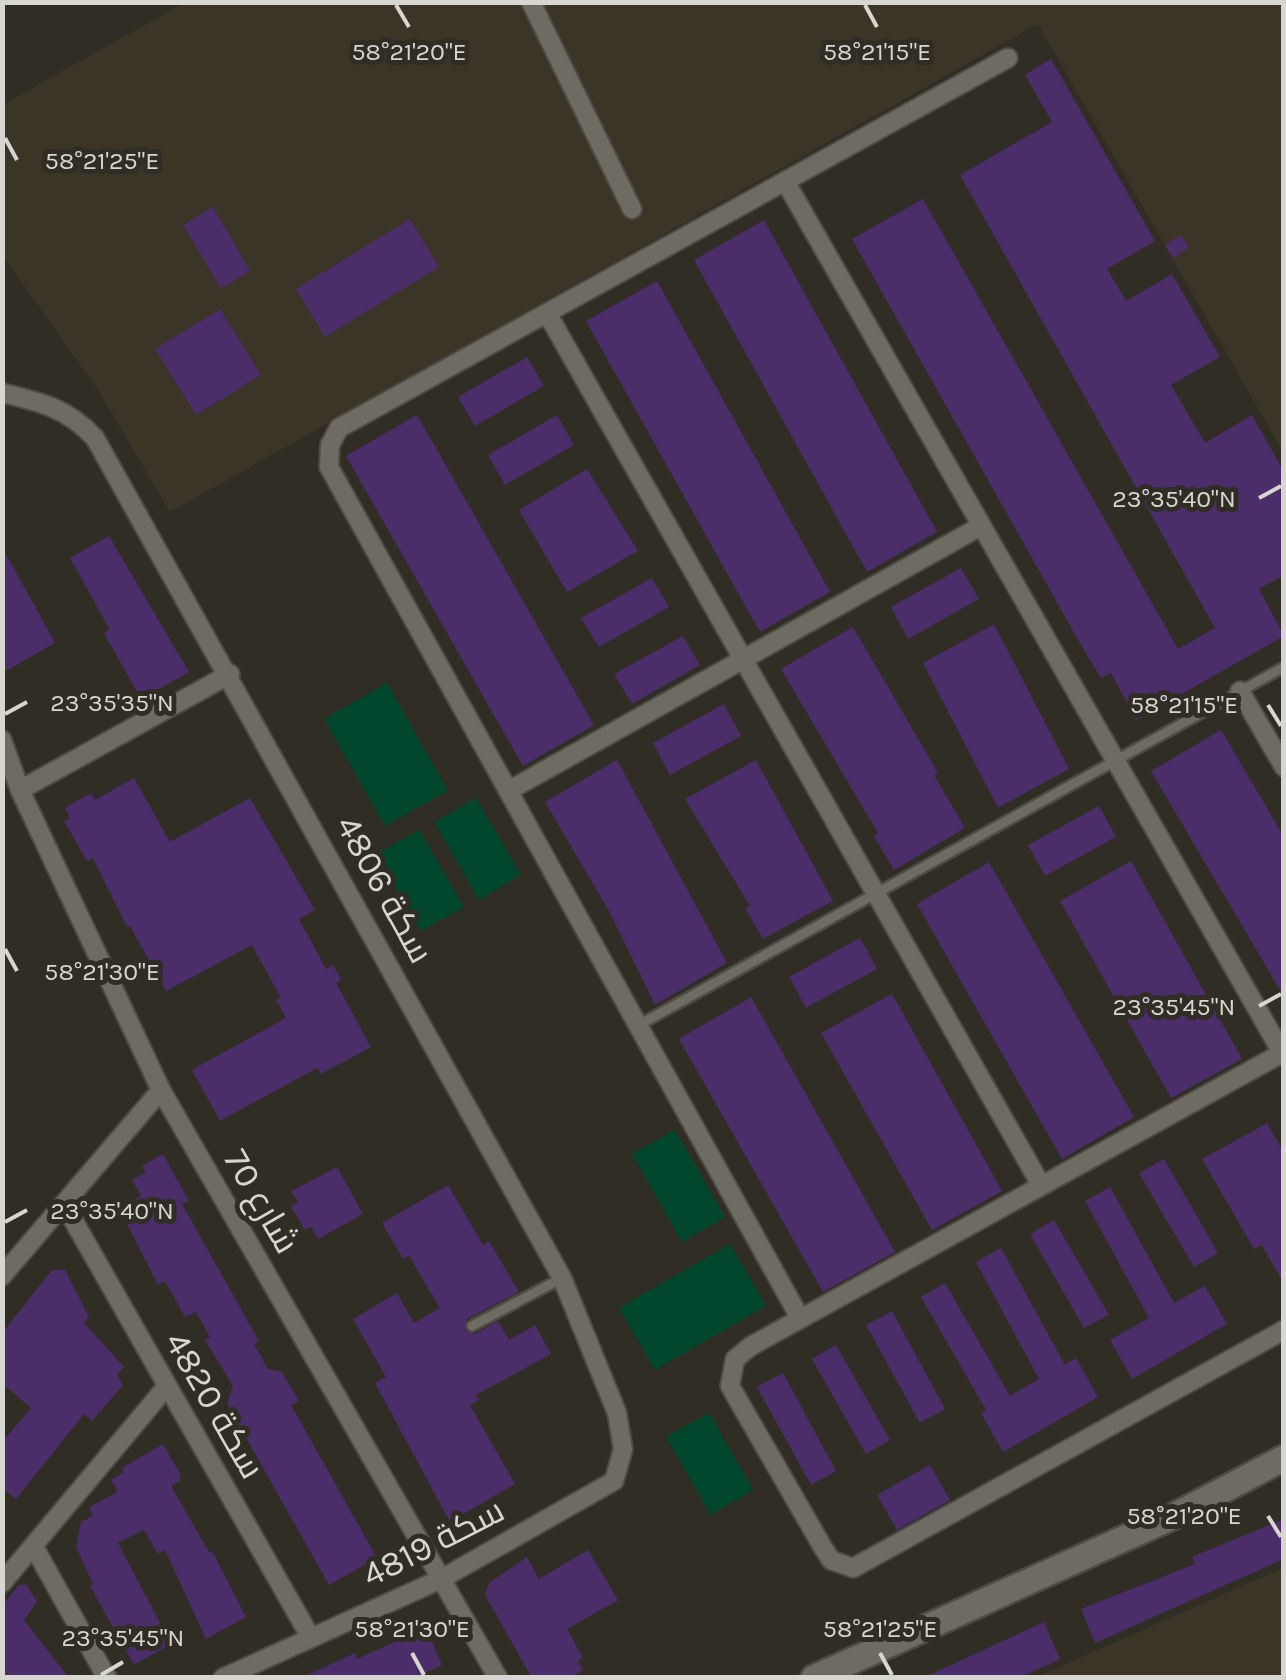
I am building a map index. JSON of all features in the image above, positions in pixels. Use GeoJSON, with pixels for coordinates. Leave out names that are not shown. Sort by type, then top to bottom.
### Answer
{"type":"FeatureCollection","features":[{"type":"Feature","properties":{"kind":"street"},"geometry":{"type":"LineString","coordinates":[[531,2],[632,209]]}},
{"type":"Feature","properties":{"kind":"street"},"geometry":{"type":"LineString","coordinates":[[800,1318],[329,467],[330,445],[339,428],[1008,58]]}},
{"type":"Feature","properties":{"kind":"street"},"geometry":{"type":"LineString","coordinates":[[785,181],[1283,1054],[800,1318],[735,1359],[730,1386],[831,1560],[853,1568],[1284,1330]]}},
{"type":"Feature","properties":{"kind":"street"},"geometry":{"type":"LineString","coordinates":[[547,313],[1041,1186]]}},
{"type":"Feature","properties":{"kind":"street","name":"سكة 4806"},"geometry":{"type":"LineString","coordinates":[[2,392],[52,404],[74,415],[96,438],[230,674],[562,1278],[617,1413],[623,1450],[614,1482]]}},
{"type":"Feature","properties":{"kind":"street"},"geometry":{"type":"LineString","coordinates":[[508,791],[982,526]]}},
{"type":"Feature","properties":{"kind":"street"},"geometry":{"type":"LineString","coordinates":[[20,790],[230,674]]}},
{"type":"Feature","properties":{"kind":"street"},"geometry":{"type":"LineString","coordinates":[[1240,691],[1284,767]]}},
{"type":"Feature","properties":{"kind":"street","name":"شارع 70"},"geometry":{"type":"LineString","coordinates":[[2,740],[20,790],[161,1090],[498,1678]]}},
{"type":"Feature","properties":{"kind":"street"},"geometry":{"type":"LineString","coordinates":[[2,1276],[161,1090]]}},
{"type":"Feature","properties":{"kind":"street","name":"سكة 4820"},"geometry":{"type":"LineString","coordinates":[[64,1204],[311,1638]]}},
{"type":"Feature","properties":{"kind":"street"},"geometry":{"type":"LineString","coordinates":[[2,1583],[167,1386]]}},
{"type":"Feature","properties":{"kind":"street"},"geometry":{"type":"LineString","coordinates":[[814,1678],[1174,1516],[1284,1458]]}},
{"type":"Feature","properties":{"kind":"street","name":"سكة 4819"},"geometry":{"type":"LineString","coordinates":[[223,1678],[441,1579],[614,1482]]}},
{"type":"Feature","properties":{"kind":"street"},"geometry":{"type":"LineString","coordinates":[[34,1547],[107,1678]]}},
{"type":"Feature","properties":{"kind":"lane"},"geometry":{"type":"LineString","coordinates":[[638,1026],[1284,667]]}},
{"type":"Feature","properties":{"kind":"lane"},"geometry":{"type":"LineString","coordinates":[[472,1326],[562,1278]]}},
{"type":"Feature","properties":{"kind":"shaded area"},"geometry":{"type":"Polygon","coordinates":[[[184,3],[1283,3],[1283,452],[1038,24],[170,512],[98,390],[3,256],[2,105],[184,3]]]}},
{"type":"Feature","properties":{"kind":"shaded area"},"geometry":{"type":"Polygon","coordinates":[[[1283,1568],[1283,1677],[1037,1677],[1283,1568]]]}},
{"type":"Feature","properties":{"kind":"green space"},"geometry":{"type":"Polygon","coordinates":[[[387,683],[448,791],[385,826],[324,719],[387,683]]]}},
{"type":"Feature","properties":{"kind":"green space"},"geometry":{"type":"Polygon","coordinates":[[[476,798],[521,875],[479,900],[434,822],[476,798]]]}},
{"type":"Feature","properties":{"kind":"green space"},"geometry":{"type":"Polygon","coordinates":[[[419,830],[464,907],[421,931],[377,854],[419,830]]]}},
{"type":"Feature","properties":{"kind":"green space"},"geometry":{"type":"Polygon","coordinates":[[[675,1130],[725,1217],[682,1242],[632,1154],[675,1130]]]}},
{"type":"Feature","properties":{"kind":"green space"},"geometry":{"type":"Polygon","coordinates":[[[730,1244],[766,1306],[655,1370],[619,1308],[730,1244]]]}},
{"type":"Feature","properties":{"kind":"green space"},"geometry":{"type":"Polygon","coordinates":[[[709,1413],[753,1490],[711,1515],[666,1437],[709,1413]]]}},
{"type":"Feature","properties":{"kind":"building"},"geometry":{"type":"Polygon","coordinates":[[[1051,59],[1155,241],[1107,269],[1126,301],[1172,274],[1220,357],[1171,385],[1205,443],[1252,415],[1284,472],[1284,575],[1259,589],[1284,636],[1136,720],[1111,673],[1101,678],[1081,645],[852,239],[923,199],[1178,649],[1215,628],[960,175],[1052,122],[1025,75],[1051,59]]]}},
{"type":"Feature","properties":{"kind":"building"},"geometry":{"type":"Polygon","coordinates":[[[213,207],[250,271],[221,288],[183,225],[213,207]]]}},
{"type":"Feature","properties":{"kind":"building"},"geometry":{"type":"Polygon","coordinates":[[[410,219],[439,267],[325,337],[296,289],[410,219]]]}},
{"type":"Feature","properties":{"kind":"building"},"geometry":{"type":"Polygon","coordinates":[[[764,220],[937,532],[867,572],[694,260],[764,220]]]}},
{"type":"Feature","properties":{"kind":"building"},"geometry":{"type":"Polygon","coordinates":[[[1181,235],[1189,248],[1173,258],[1165,245],[1181,235]]]}},
{"type":"Feature","properties":{"kind":"building"},"geometry":{"type":"Polygon","coordinates":[[[657,281],[830,592],[760,632],[586,321],[657,281]]]}},
{"type":"Feature","properties":{"kind":"building"},"geometry":{"type":"Polygon","coordinates":[[[220,309],[261,375],[196,415],[155,349],[220,309]]]}},
{"type":"Feature","properties":{"kind":"building"},"geometry":{"type":"Polygon","coordinates":[[[527,357],[544,386],[475,426],[458,397],[527,357]]]}},
{"type":"Feature","properties":{"kind":"building"},"geometry":{"type":"Polygon","coordinates":[[[417,415],[594,725],[523,766],[346,456],[417,415]]]}},
{"type":"Feature","properties":{"kind":"building"},"geometry":{"type":"Polygon","coordinates":[[[557,415],[574,445],[505,485],[488,455],[557,415]]]}},
{"type":"Feature","properties":{"kind":"building"},"geometry":{"type":"Polygon","coordinates":[[[587,469],[638,551],[567,592],[519,510],[587,469]]]}},
{"type":"Feature","properties":{"kind":"building"},"geometry":{"type":"Polygon","coordinates":[[[109,536],[189,672],[141,699],[104,633],[110,630],[70,558],[109,536]]]}},
{"type":"Feature","properties":{"kind":"building"},"geometry":{"type":"Polygon","coordinates":[[[2,547],[55,643],[2,673],[2,547]]]}},
{"type":"Feature","properties":{"kind":"building"},"geometry":{"type":"Polygon","coordinates":[[[961,568],[979,599],[908,639],[891,607],[961,568]]]}},
{"type":"Feature","properties":{"kind":"building"},"geometry":{"type":"Polygon","coordinates":[[[652,578],[669,607],[599,647],[581,618],[652,578]]]}},
{"type":"Feature","properties":{"kind":"building"},"geometry":{"type":"Polygon","coordinates":[[[994,624],[1069,769],[998,808],[923,663],[994,624]]]}},
{"type":"Feature","properties":{"kind":"building"},"geometry":{"type":"Polygon","coordinates":[[[853,627],[938,773],[934,775],[965,828],[894,870],[874,836],[878,833],[781,669],[853,627]]]}},
{"type":"Feature","properties":{"kind":"building"},"geometry":{"type":"Polygon","coordinates":[[[683,636],[700,665],[632,704],[614,674],[683,636]]]}},
{"type":"Feature","properties":{"kind":"building"},"geometry":{"type":"Polygon","coordinates":[[[724,704],[741,736],[670,775],[653,743],[724,704]]]}},
{"type":"Feature","properties":{"kind":"building"},"geometry":{"type":"Polygon","coordinates":[[[1221,730],[1284,837],[1284,997],[1151,771],[1221,730]]]}},
{"type":"Feature","properties":{"kind":"building"},"geometry":{"type":"Polygon","coordinates":[[[617,760],[727,963],[655,1005],[609,911],[545,802],[617,760]]]}},
{"type":"Feature","properties":{"kind":"building"},"geometry":{"type":"Polygon","coordinates":[[[756,760],[833,901],[763,939],[745,908],[750,906],[685,799],[756,760]]]}},
{"type":"Feature","properties":{"kind":"building"},"geometry":{"type":"Polygon","coordinates":[[[134,778],[170,842],[250,798],[315,910],[299,919],[326,969],[333,965],[341,980],[336,983],[371,1047],[321,1074],[317,1068],[220,1121],[192,1070],[286,1018],[276,1000],[281,998],[252,945],[166,991],[130,926],[127,927],[93,858],[87,861],[64,821],[70,818],[65,808],[91,793],[95,800],[134,778]]]}},
{"type":"Feature","properties":{"kind":"building"},"geometry":{"type":"Polygon","coordinates":[[[1099,806],[1116,837],[1045,876],[1028,845],[1099,806]]]}},
{"type":"Feature","properties":{"kind":"building"},"geometry":{"type":"Polygon","coordinates":[[[1131,861],[1242,1059],[1171,1098],[1060,901],[1131,861]]]}},
{"type":"Feature","properties":{"kind":"building"},"geometry":{"type":"Polygon","coordinates":[[[989,862],[1134,1117],[1062,1159],[917,904],[989,862]]]}},
{"type":"Feature","properties":{"kind":"building"},"geometry":{"type":"Polygon","coordinates":[[[860,938],[877,969],[806,1008],[789,977],[860,938]]]}},
{"type":"Feature","properties":{"kind":"building"},"geometry":{"type":"Polygon","coordinates":[[[892,994],[1002,1191],[932,1230],[821,1033],[892,994]]]}},
{"type":"Feature","properties":{"kind":"building"},"geometry":{"type":"Polygon","coordinates":[[[751,997],[895,1252],[823,1292],[679,1039],[751,997]]]}},
{"type":"Feature","properties":{"kind":"building"},"geometry":{"type":"Polygon","coordinates":[[[1267,1123],[1284,1153],[1284,1284],[1262,1245],[1254,1249],[1202,1159],[1267,1123]]]}},
{"type":"Feature","properties":{"kind":"building"},"geometry":{"type":"Polygon","coordinates":[[[163,1154],[189,1201],[182,1204],[259,1341],[254,1344],[268,1369],[282,1372],[299,1401],[291,1405],[377,1558],[329,1585],[227,1404],[233,1386],[205,1340],[210,1337],[196,1312],[185,1317],[165,1281],[158,1285],[119,1208],[141,1196],[132,1180],[146,1172],[142,1166],[163,1154]]]}},
{"type":"Feature","properties":{"kind":"building"},"geometry":{"type":"Polygon","coordinates":[[[1164,1159],[1218,1253],[1194,1267],[1139,1173],[1164,1159]]]}},
{"type":"Feature","properties":{"kind":"building"},"geometry":{"type":"Polygon","coordinates":[[[337,1167],[363,1214],[318,1239],[311,1227],[305,1230],[291,1206],[298,1203],[292,1191],[337,1167]]]}},
{"type":"Feature","properties":{"kind":"building"},"geometry":{"type":"Polygon","coordinates":[[[448,1185],[483,1245],[489,1241],[519,1292],[467,1319],[465,1331],[475,1334],[498,1321],[509,1340],[535,1325],[551,1354],[476,1395],[479,1400],[470,1405],[515,1484],[450,1522],[375,1383],[386,1377],[353,1319],[397,1293],[414,1323],[440,1308],[409,1256],[403,1259],[382,1223],[448,1185]]]}},
{"type":"Feature","properties":{"kind":"building"},"geometry":{"type":"Polygon","coordinates":[[[1110,1187],[1174,1303],[1205,1286],[1227,1324],[1132,1379],[1110,1340],[1149,1318],[1085,1201],[1110,1187]]]}},
{"type":"Feature","properties":{"kind":"building"},"geometry":{"type":"Polygon","coordinates":[[[1054,1220],[1109,1315],[1084,1328],[1030,1234],[1054,1220]]]}},
{"type":"Feature","properties":{"kind":"building"},"geometry":{"type":"Polygon","coordinates":[[[1001,1248],[1065,1365],[1076,1358],[1098,1397],[1003,1452],[981,1413],[986,1410],[921,1297],[945,1283],[1010,1396],[1039,1379],[976,1262],[1001,1248]]]}},
{"type":"Feature","properties":{"kind":"building"},"geometry":{"type":"Polygon","coordinates":[[[52,1270],[65,1270],[89,1317],[84,1323],[124,1367],[117,1375],[123,1385],[92,1421],[84,1414],[16,1499],[2,1488],[2,1442],[31,1408],[2,1383],[2,1333],[52,1270]]]}},
{"type":"Feature","properties":{"kind":"building"},"geometry":{"type":"Polygon","coordinates":[[[892,1311],[945,1409],[920,1423],[866,1325],[892,1311]]]}},
{"type":"Feature","properties":{"kind":"building"},"geometry":{"type":"Polygon","coordinates":[[[836,1345],[890,1440],[866,1454],[812,1359],[836,1345]]]}},
{"type":"Feature","properties":{"kind":"building"},"geometry":{"type":"Polygon","coordinates":[[[783,1373],[836,1471],[811,1485],[757,1387],[783,1373]]]}},
{"type":"Feature","properties":{"kind":"building"},"geometry":{"type":"Polygon","coordinates":[[[163,1444],[180,1474],[180,1481],[171,1486],[209,1552],[212,1551],[246,1617],[206,1639],[165,1550],[158,1554],[144,1530],[118,1543],[171,1644],[134,1665],[90,1586],[93,1584],[76,1547],[81,1522],[93,1516],[89,1507],[118,1492],[111,1480],[124,1472],[122,1468],[163,1444]]]}},
{"type":"Feature","properties":{"kind":"building"},"geometry":{"type":"Polygon","coordinates":[[[930,1465],[950,1500],[897,1530],[877,1495],[930,1465]]]}},
{"type":"Feature","properties":{"kind":"building"},"geometry":{"type":"Polygon","coordinates":[[[1284,1519],[1284,1559],[1095,1643],[1081,1609],[1195,1564],[1192,1557],[1284,1519]]]}},
{"type":"Feature","properties":{"kind":"building"},"geometry":{"type":"Polygon","coordinates":[[[588,1550],[618,1600],[567,1629],[583,1658],[578,1661],[583,1670],[570,1678],[532,1678],[485,1595],[489,1583],[527,1557],[539,1579],[588,1550]]]}},
{"type":"Feature","properties":{"kind":"building"},"geometry":{"type":"Polygon","coordinates":[[[19,1585],[27,1585],[37,1602],[24,1620],[69,1678],[2,1678],[2,1606],[19,1585]]]}},
{"type":"Feature","properties":{"kind":"building"},"geometry":{"type":"Polygon","coordinates":[[[1044,1622],[1060,1659],[1019,1678],[923,1678],[1044,1622]]]}},
{"type":"Feature","properties":{"kind":"building"},"geometry":{"type":"Polygon","coordinates":[[[426,1628],[442,1665],[414,1678],[301,1678],[355,1653],[357,1659],[426,1628]]]}}]}
